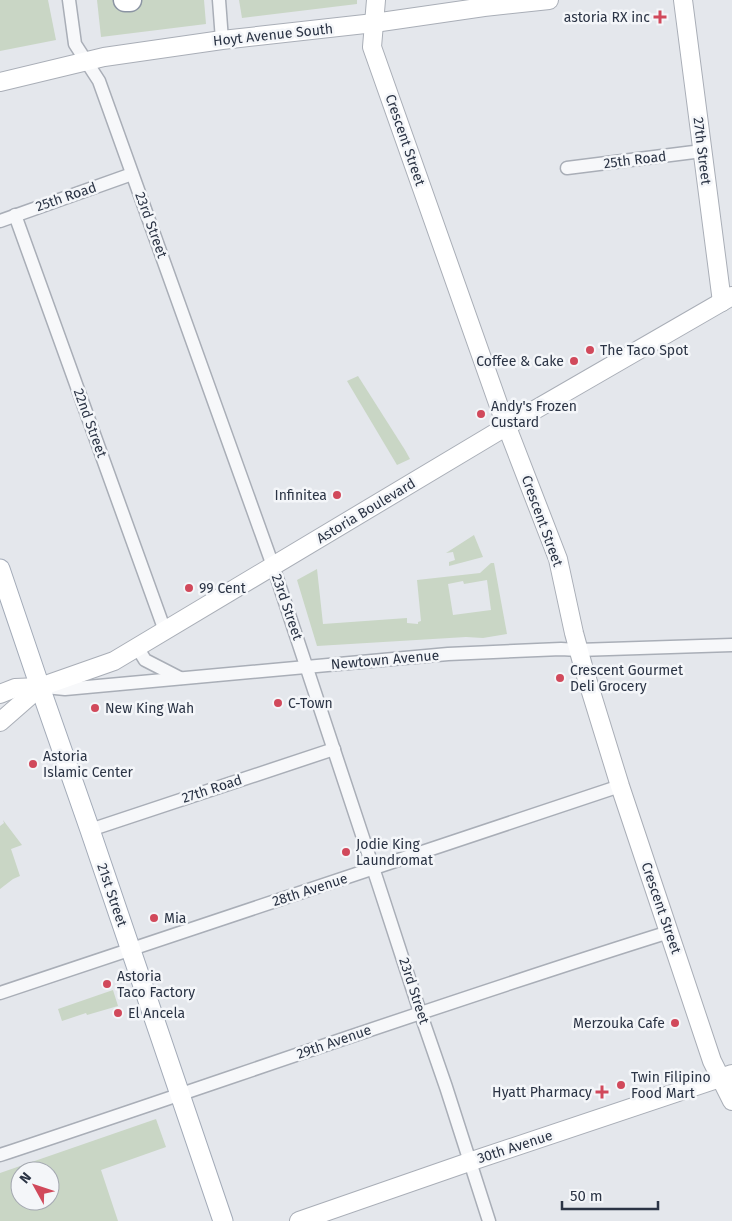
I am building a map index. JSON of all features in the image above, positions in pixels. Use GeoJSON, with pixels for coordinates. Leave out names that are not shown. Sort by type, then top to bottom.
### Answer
{"type":"FeatureCollection","features":[{"type":"Feature","properties":{"kind":"main road","name":"21st Street"},"geometry":{"type":"LineString","coordinates":[[0,569],[223,1221]]}},
{"type":"Feature","properties":{"kind":"street","name":"23rd Street"},"geometry":{"type":"LineString","coordinates":[[69,0],[75,44],[99,81],[273,566],[489,1221]]}},
{"type":"Feature","properties":{"kind":"street"},"geometry":{"type":"LineString","coordinates":[[218,0],[222,40]]}},
{"type":"Feature","properties":{"kind":"street","name":"Crescent Street"},"geometry":{"type":"LineString","coordinates":[[376,0],[372,47],[507,426],[558,558],[578,650],[620,786],[712,1061],[726,1076],[732,1101]]}},
{"type":"Feature","properties":{"kind":"street","name":"Hoyt Avenue South"},"geometry":{"type":"LineString","coordinates":[[0,82],[104,57],[222,40],[374,23],[528,1],[549,0]]}},
{"type":"Feature","properties":{"kind":"street","name":"27th Street"},"geometry":{"type":"LineString","coordinates":[[683,0],[702,151],[727,299]]}},
{"type":"Feature","properties":{"kind":"street","name":"25th Road"},"geometry":{"type":"LineString","coordinates":[[567,168],[702,151]]}},
{"type":"Feature","properties":{"kind":"street","name":"25th Road"},"geometry":{"type":"LineString","coordinates":[[0,221],[132,174]]}},
{"type":"Feature","properties":{"kind":"street","name":"22nd Street"},"geometry":{"type":"LineString","coordinates":[[15,215],[165,631]]}},
{"type":"Feature","properties":{"kind":"street","name":"Astoria Boulevard"},"geometry":{"type":"LineString","coordinates":[[0,722],[40,687],[114,661],[507,426],[727,299]]}},
{"type":"Feature","properties":{"kind":"street","name":"Newtown Avenue"},"geometry":{"type":"LineString","coordinates":[[40,687],[65,689],[448,654],[732,645]]}},
{"type":"Feature","properties":{"kind":"street"},"geometry":{"type":"LineString","coordinates":[[137,647],[145,660],[180,678]]}},
{"type":"Feature","properties":{"kind":"street"},"geometry":{"type":"LineString","coordinates":[[0,694],[15,688],[40,687]]}},
{"type":"Feature","properties":{"kind":"street","name":"27th Road"},"geometry":{"type":"LineString","coordinates":[[90,830],[334,749]]}},
{"type":"Feature","properties":{"kind":"street","name":"28th Avenue"},"geometry":{"type":"LineString","coordinates":[[0,993],[620,786]]}},
{"type":"Feature","properties":{"kind":"street","name":"29th Avenue"},"geometry":{"type":"LineString","coordinates":[[0,1155],[420,1012],[669,932]]}},
{"type":"Feature","properties":{"kind":"street","name":"30th Avenue"},"geometry":{"type":"LineString","coordinates":[[299,1221],[726,1076]]}},
{"type":"Feature","properties":{"kind":"green space"},"geometry":{"type":"Polygon","coordinates":[[[0,0],[48,0],[56,40],[0,51],[0,0]]]}},
{"type":"Feature","properties":{"kind":"green space"},"geometry":{"type":"Polygon","coordinates":[[[97,0],[204,0],[206,24],[101,37],[97,0]]]}},
{"type":"Feature","properties":{"kind":"green space"},"geometry":{"type":"Polygon","coordinates":[[[239,0],[357,0],[357,4],[242,18],[239,0]]]}},
{"type":"Feature","properties":{"kind":"green space"},"geometry":{"type":"Polygon","coordinates":[[[358,376],[410,459],[397,465],[347,381],[358,376]]]}},
{"type":"Feature","properties":{"kind":"green space"},"geometry":{"type":"Polygon","coordinates":[[[474,535],[483,557],[449,566],[449,562],[455,560],[453,552],[446,553],[474,535]]]}},
{"type":"Feature","properties":{"kind":"green space"},"geometry":{"type":"Polygon","coordinates":[[[491,563],[494,563],[507,634],[483,638],[466,637],[317,646],[297,580],[317,569],[323,624],[407,618],[407,623],[418,624],[421,621],[417,580],[480,573],[491,563]],[[487,580],[464,584],[463,581],[448,584],[453,615],[491,610],[487,580]]]}},
{"type":"Feature","properties":{"kind":"green space"},"geometry":{"type":"Polygon","coordinates":[[[3,820],[22,845],[11,849],[20,876],[0,889],[0,826],[4,823],[3,820]]]}},
{"type":"Feature","properties":{"kind":"green space"},"geometry":{"type":"Polygon","coordinates":[[[113,990],[118,1006],[87,1015],[86,1013],[62,1021],[58,1009],[113,990]]]}},
{"type":"Feature","properties":{"kind":"green space"},"geometry":{"type":"Polygon","coordinates":[[[156,1119],[166,1147],[101,1170],[118,1221],[0,1221],[0,1173],[10,1170],[10,1211],[60,1211],[60,1161],[35,1161],[156,1119]]]}},
{"type":"Feature","properties":{"kind":"place","name":"astoria RX inc"},"geometry":{"type":"Point","coordinates":[660,17]}},
{"type":"Feature","properties":{"kind":"place","name":"The Taco Spot"},"geometry":{"type":"Point","coordinates":[590,350]}},
{"type":"Feature","properties":{"kind":"place","name":"Coffee & Cake"},"geometry":{"type":"Point","coordinates":[574,361]}},
{"type":"Feature","properties":{"kind":"place","name":"Andy's Frozen Custard"},"geometry":{"type":"Point","coordinates":[481,414]}},
{"type":"Feature","properties":{"kind":"place","name":"Infinitea"},"geometry":{"type":"Point","coordinates":[337,495]}},
{"type":"Feature","properties":{"kind":"place","name":"99 Cent"},"geometry":{"type":"Point","coordinates":[189,588]}},
{"type":"Feature","properties":{"kind":"place","name":"Crescent Gourmet Deli Grocery"},"geometry":{"type":"Point","coordinates":[560,678]}},
{"type":"Feature","properties":{"kind":"place","name":"C-Town"},"geometry":{"type":"Point","coordinates":[278,703]}},
{"type":"Feature","properties":{"kind":"place","name":"New King Wah"},"geometry":{"type":"Point","coordinates":[95,708]}},
{"type":"Feature","properties":{"kind":"place","name":"Astoria Islamic Center"},"geometry":{"type":"Point","coordinates":[33,764]}},
{"type":"Feature","properties":{"kind":"place","name":"Jodie King Laundromat"},"geometry":{"type":"Point","coordinates":[346,852]}},
{"type":"Feature","properties":{"kind":"place","name":"Mia"},"geometry":{"type":"Point","coordinates":[154,918]}},
{"type":"Feature","properties":{"kind":"place","name":"Astoria Taco Factory"},"geometry":{"type":"Point","coordinates":[107,984]}},
{"type":"Feature","properties":{"kind":"place","name":"El Ancela"},"geometry":{"type":"Point","coordinates":[118,1013]}},
{"type":"Feature","properties":{"kind":"place","name":"Merzouka Cafe"},"geometry":{"type":"Point","coordinates":[675,1023]}},
{"type":"Feature","properties":{"kind":"place","name":"Twin Filipino Food Mart"},"geometry":{"type":"Point","coordinates":[621,1085]}},
{"type":"Feature","properties":{"kind":"place","name":"Hyatt Pharmacy"},"geometry":{"type":"Point","coordinates":[602,1092]}}]}
